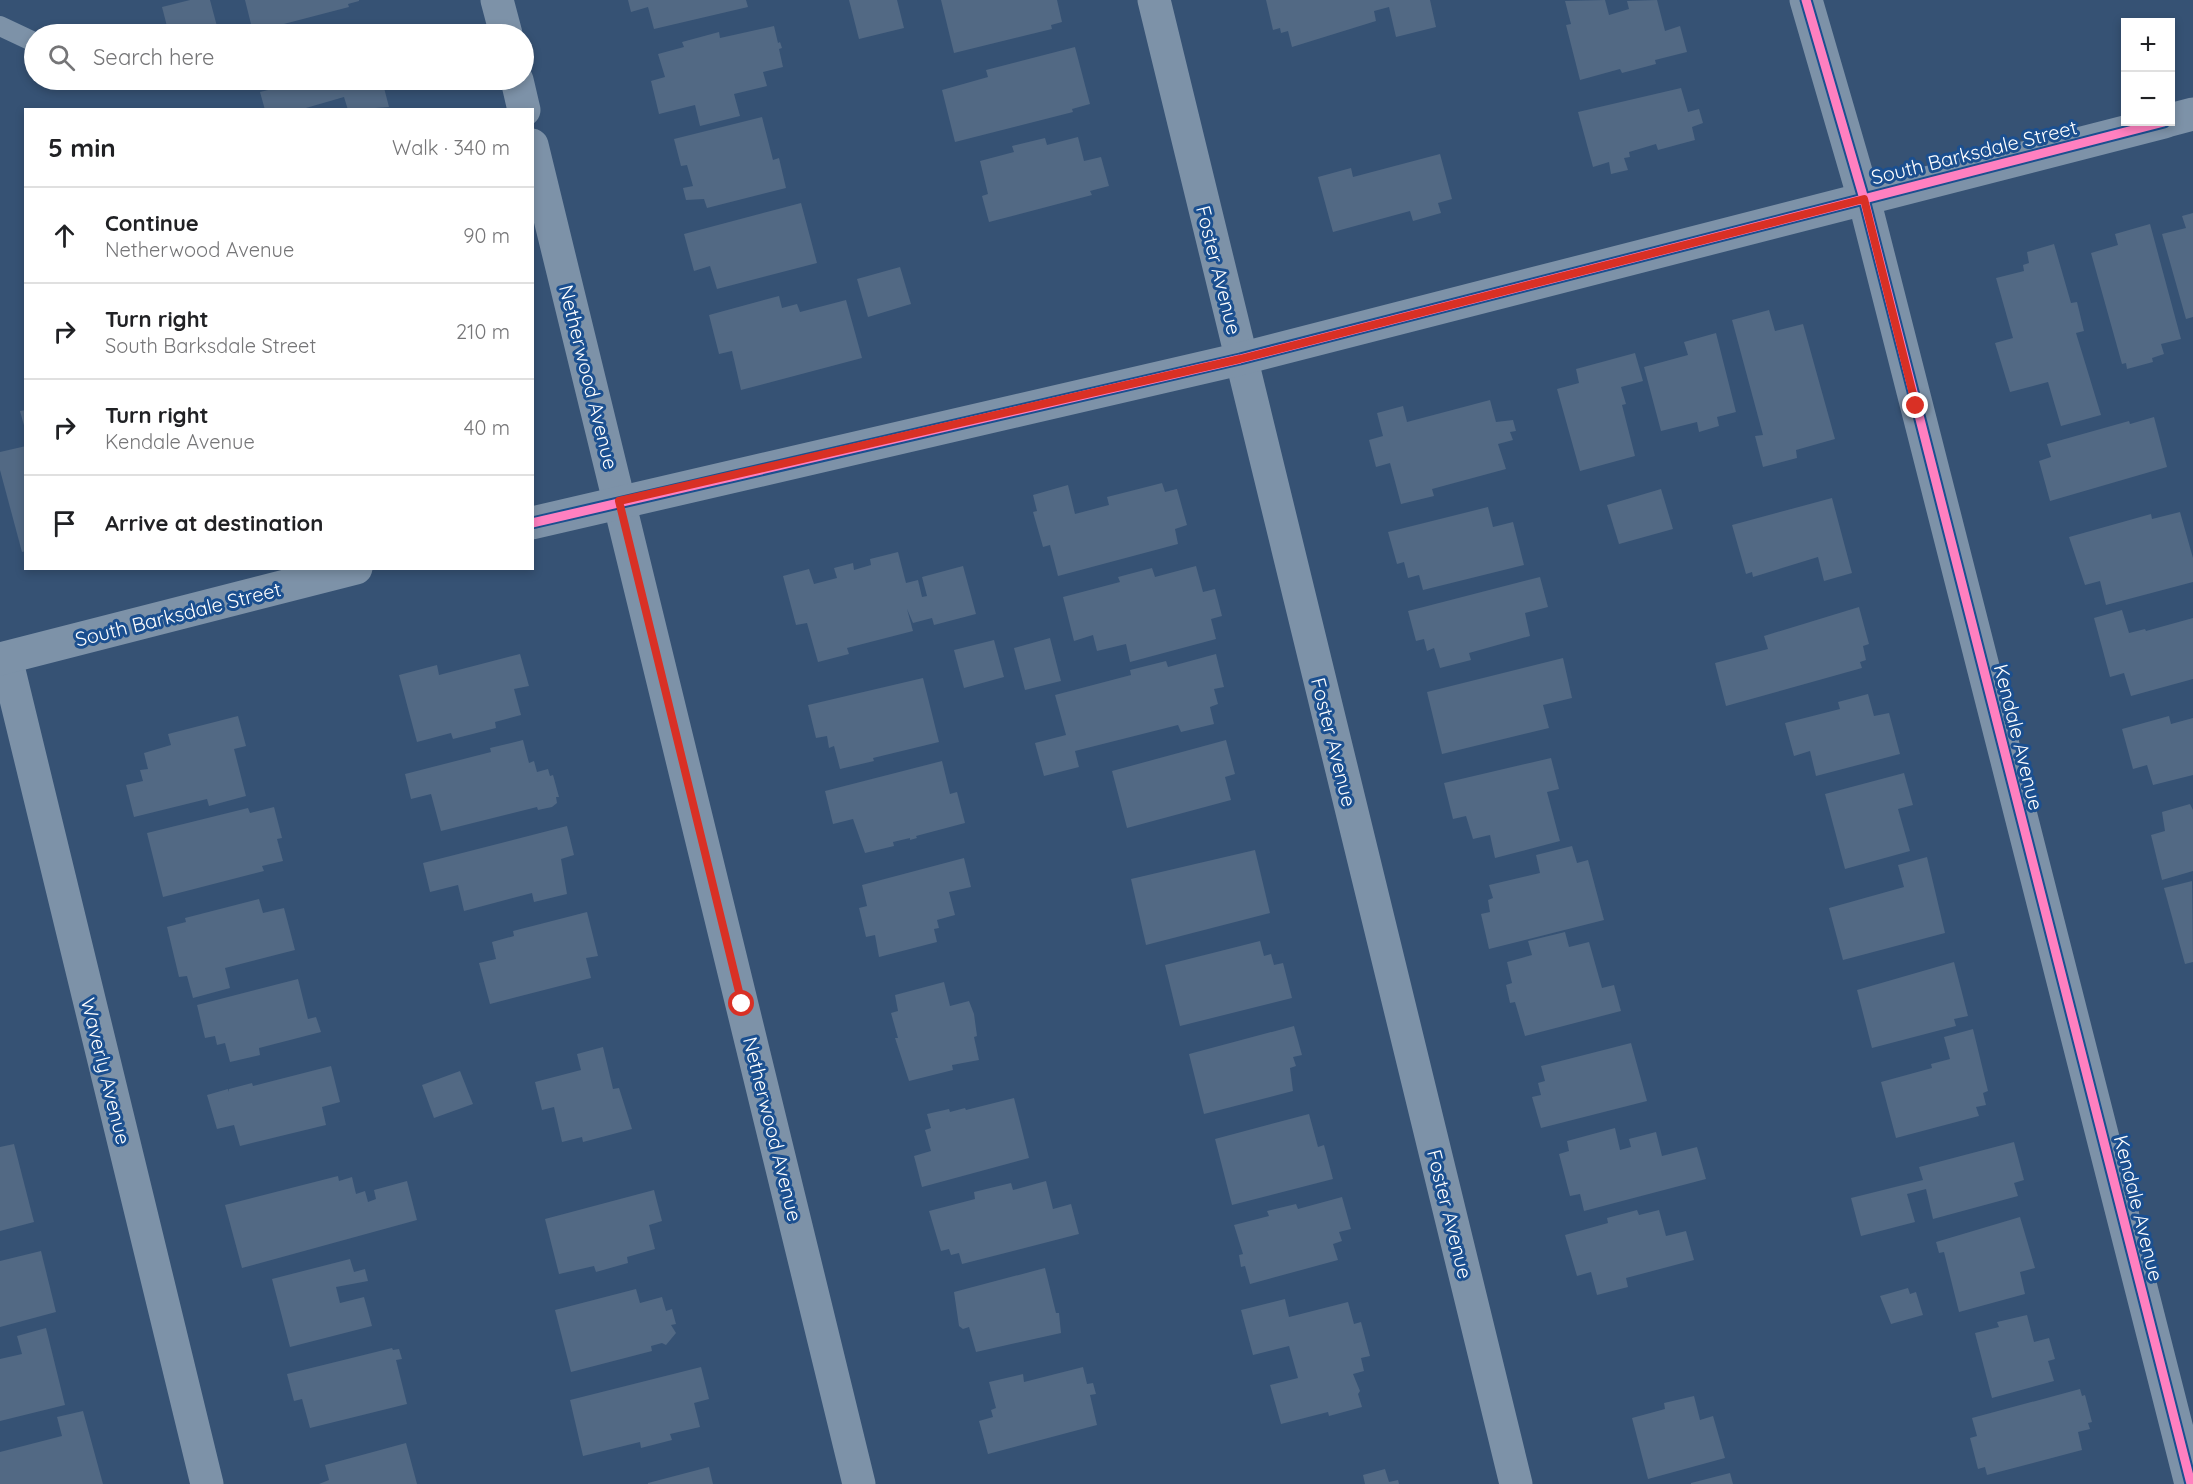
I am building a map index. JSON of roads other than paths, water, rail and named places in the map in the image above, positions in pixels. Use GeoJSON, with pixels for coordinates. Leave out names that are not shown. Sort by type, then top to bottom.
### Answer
{"type":"FeatureCollection","features":[{"type":"Feature","properties":{"kind":"street"},"geometry":{"type":"LineString","coordinates":[[497,0],[503,24]]}},
{"type":"Feature","properties":{"kind":"street","name":"Foster Avenue"},"geometry":{"type":"LineString","coordinates":[[1154,0],[1516,1484]]}},
{"type":"Feature","properties":{"kind":"street","name":"Kendale Avenue"},"geometry":{"type":"LineString","coordinates":[[1806,0],[1864,199],[2191,1484]]}},
{"type":"Feature","properties":{"kind":"street"},"geometry":{"type":"LineString","coordinates":[[519,90],[523,108]]}},
{"type":"Feature","properties":{"kind":"street"},"geometry":{"type":"LineString","coordinates":[[2175,119],[2193,114]]}},
{"type":"Feature","properties":{"kind":"street","name":"South Barksdale Street"},"geometry":{"type":"LineString","coordinates":[[534,523],[619,501],[1240,359],[2148,126]]}},
{"type":"Feature","properties":{"kind":"street","name":"Netherwood Avenue"},"geometry":{"type":"LineString","coordinates":[[534,153],[860,1484]]}},
{"type":"Feature","properties":{"kind":"street","name":"South Barksdale Street"},"geometry":{"type":"LineString","coordinates":[[3,658],[348,570]]}},
{"type":"Feature","properties":{"kind":"street","name":"Waverly Avenue"},"geometry":{"type":"LineString","coordinates":[[3,658],[207,1484]]}},
{"type":"Feature","properties":{"kind":"lane"},"geometry":{"type":"LineString","coordinates":[[0,26],[24,37]]}}]}
